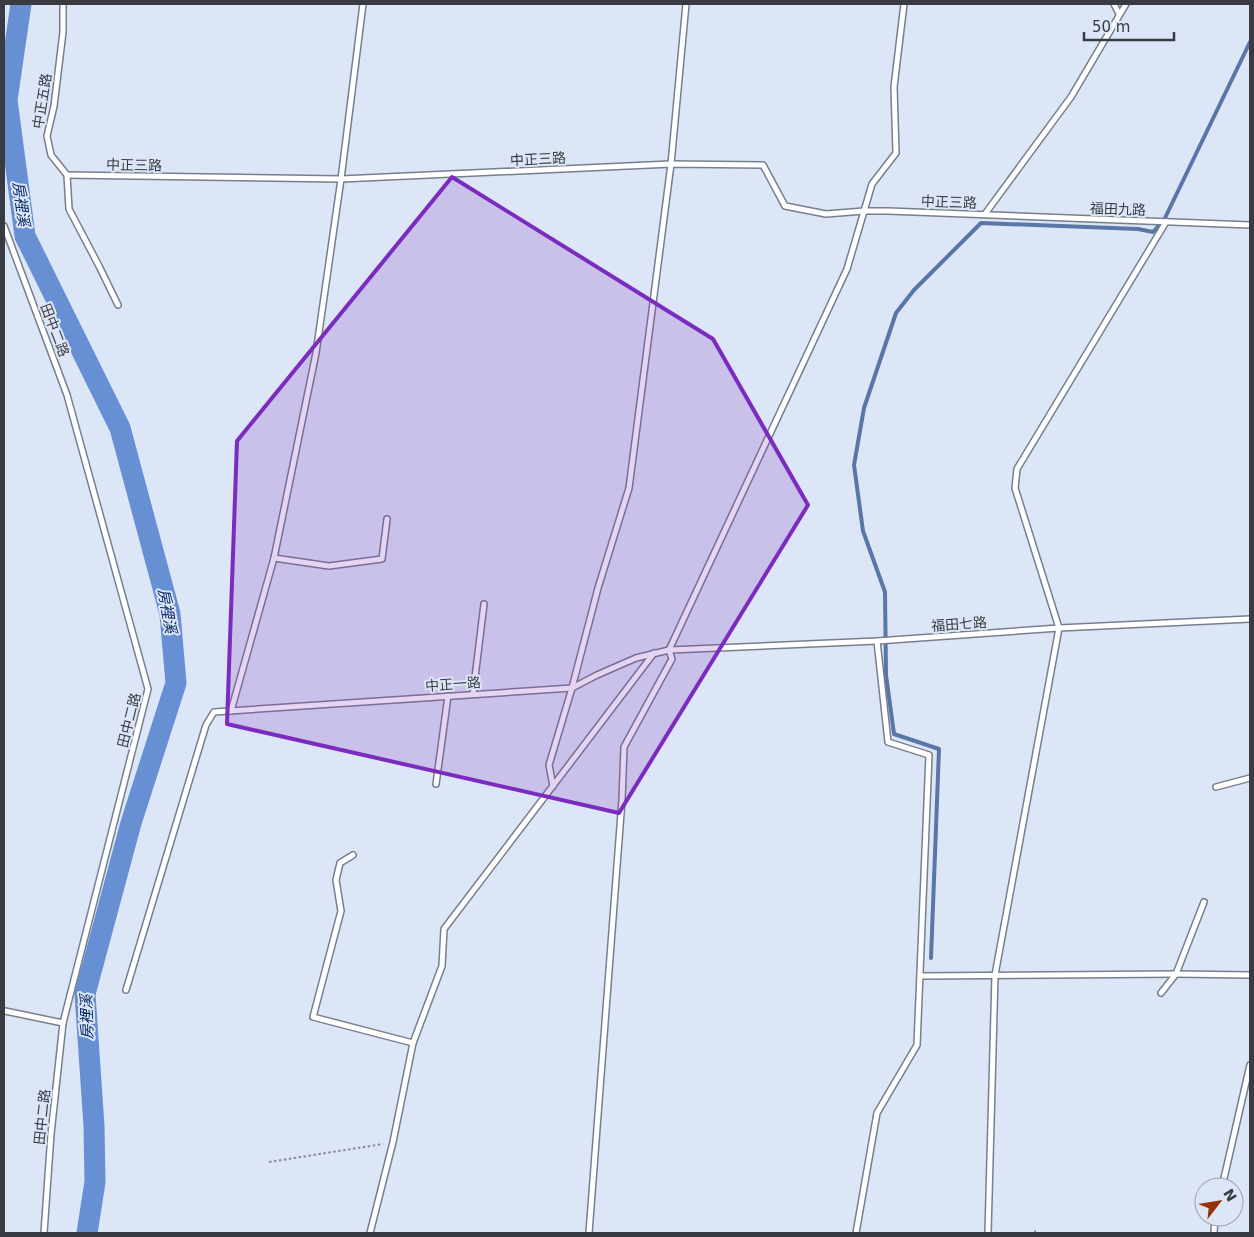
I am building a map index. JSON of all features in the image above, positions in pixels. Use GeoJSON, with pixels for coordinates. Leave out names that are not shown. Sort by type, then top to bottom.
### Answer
{"type":"FeatureCollection","features":[{"type":"Feature","properties":{"kind":"lane","name":"中正五路"},"geometry":{"type":"LineString","coordinates":[[63,4],[63,32],[54,106],[47,136],[51,155],[67,175]]}},
{"type":"Feature","properties":{"kind":"lane"},"geometry":{"type":"LineString","coordinates":[[231,711],[274,558],[316,353],[341,179],[363,4]]}},
{"type":"Feature","properties":{"kind":"lane"},"geometry":{"type":"LineString","coordinates":[[553,786],[549,766],[598,588],[629,488],[670,164],[686,4]]}},
{"type":"Feature","properties":{"kind":"lane"},"geometry":{"type":"LineString","coordinates":[[589,1233],[622,800],[624,747],[672,660],[670,650],[846,269],[872,184],[896,153],[894,87],[904,4]]}},
{"type":"Feature","properties":{"kind":"lane"},"geometry":{"type":"LineString","coordinates":[[1114,4],[1120,14]]}},
{"type":"Feature","properties":{"kind":"lane"},"geometry":{"type":"LineString","coordinates":[[986,214],[1071,96],[1126,4]]}},
{"type":"Feature","properties":{"kind":"lane","name":"中正三路"},"geometry":{"type":"LineString","coordinates":[[67,175],[341,179],[670,164],[763,165],[785,206],[826,214],[864,211],[986,214]]}},
{"type":"Feature","properties":{"kind":"lane"},"geometry":{"type":"LineString","coordinates":[[67,175],[68,209],[118,305]]}},
{"type":"Feature","properties":{"kind":"lane","name":"福田九路"},"geometry":{"type":"LineString","coordinates":[[986,214],[1250,225]]}},
{"type":"Feature","properties":{"kind":"lane"},"geometry":{"type":"LineString","coordinates":[[988,1233],[995,975],[1059,628],[1015,488],[1017,469],[1166,222]]}},
{"type":"Feature","properties":{"kind":"lane","name":"田中二路"},"geometry":{"type":"LineString","coordinates":[[4,226],[67,395],[148,689],[63,1023],[51,1134],[44,1233]]}},
{"type":"Feature","properties":{"kind":"lane"},"geometry":{"type":"LineString","coordinates":[[274,558],[329,566],[382,559],[387,519]]}},
{"type":"Feature","properties":{"kind":"lane"},"geometry":{"type":"LineString","coordinates":[[473,694],[484,604]]}},
{"type":"Feature","properties":{"kind":"lane","name":"福田七路"},"geometry":{"type":"LineString","coordinates":[[670,650],[877,641],[1059,628],[1250,619]]}},
{"type":"Feature","properties":{"kind":"lane"},"geometry":{"type":"LineString","coordinates":[[856,1233],[877,1113],[917,1045],[929,754],[888,742],[877,641]]}},
{"type":"Feature","properties":{"kind":"lane","name":"中正一路"},"geometry":{"type":"LineString","coordinates":[[126,990],[206,726],[214,712],[572,688],[636,658],[654,652],[670,650]]}},
{"type":"Feature","properties":{"kind":"lane"},"geometry":{"type":"LineString","coordinates":[[370,1233],[393,1142],[413,1043],[442,966],[444,929],[654,652]]}},
{"type":"Feature","properties":{"kind":"lane"},"geometry":{"type":"LineString","coordinates":[[436,784],[448,696]]}},
{"type":"Feature","properties":{"kind":"lane"},"geometry":{"type":"LineString","coordinates":[[1216,787],[1250,778]]}},
{"type":"Feature","properties":{"kind":"lane"},"geometry":{"type":"LineString","coordinates":[[353,855],[340,863],[336,880],[341,911],[313,1018],[413,1043]]}},
{"type":"Feature","properties":{"kind":"lane"},"geometry":{"type":"LineString","coordinates":[[1161,993],[1176,974],[1204,902]]}},
{"type":"Feature","properties":{"kind":"lane"},"geometry":{"type":"LineString","coordinates":[[921,976],[1250,975]]}},
{"type":"Feature","properties":{"kind":"lane"},"geometry":{"type":"LineString","coordinates":[[5,1011],[63,1023]]}},
{"type":"Feature","properties":{"kind":"lane"},"geometry":{"type":"LineString","coordinates":[[1224,1177],[1250,1065]]}},
{"type":"Feature","properties":{"kind":"path"},"geometry":{"type":"LineString","coordinates":[[269,1162],[393,1142]]}},
{"type":"Feature","properties":{"kind":"highlighted area"},"geometry":{"type":"Polygon","coordinates":[[[452,177],[713,339],[808,505],[619,813],[227,724],[237,441],[452,177]]]}},
{"type":"Feature","properties":{"kind":"waterway","name":"房裡溪"},"geometry":{"type":"LineString","coordinates":[[21,4],[7,100],[25,236],[120,428],[170,614],[176,683],[131,823],[85,994],[94,1126],[95,1182],[87,1233]]}},
{"type":"Feature","properties":{"kind":"waterway"},"geometry":{"type":"LineString","coordinates":[[931,958],[939,749],[894,734],[886,675],[885,592],[863,531],[854,465],[864,408],[896,313],[914,290],[981,223],[1138,229],[1153,232],[1164,220],[1250,42]]}}]}
